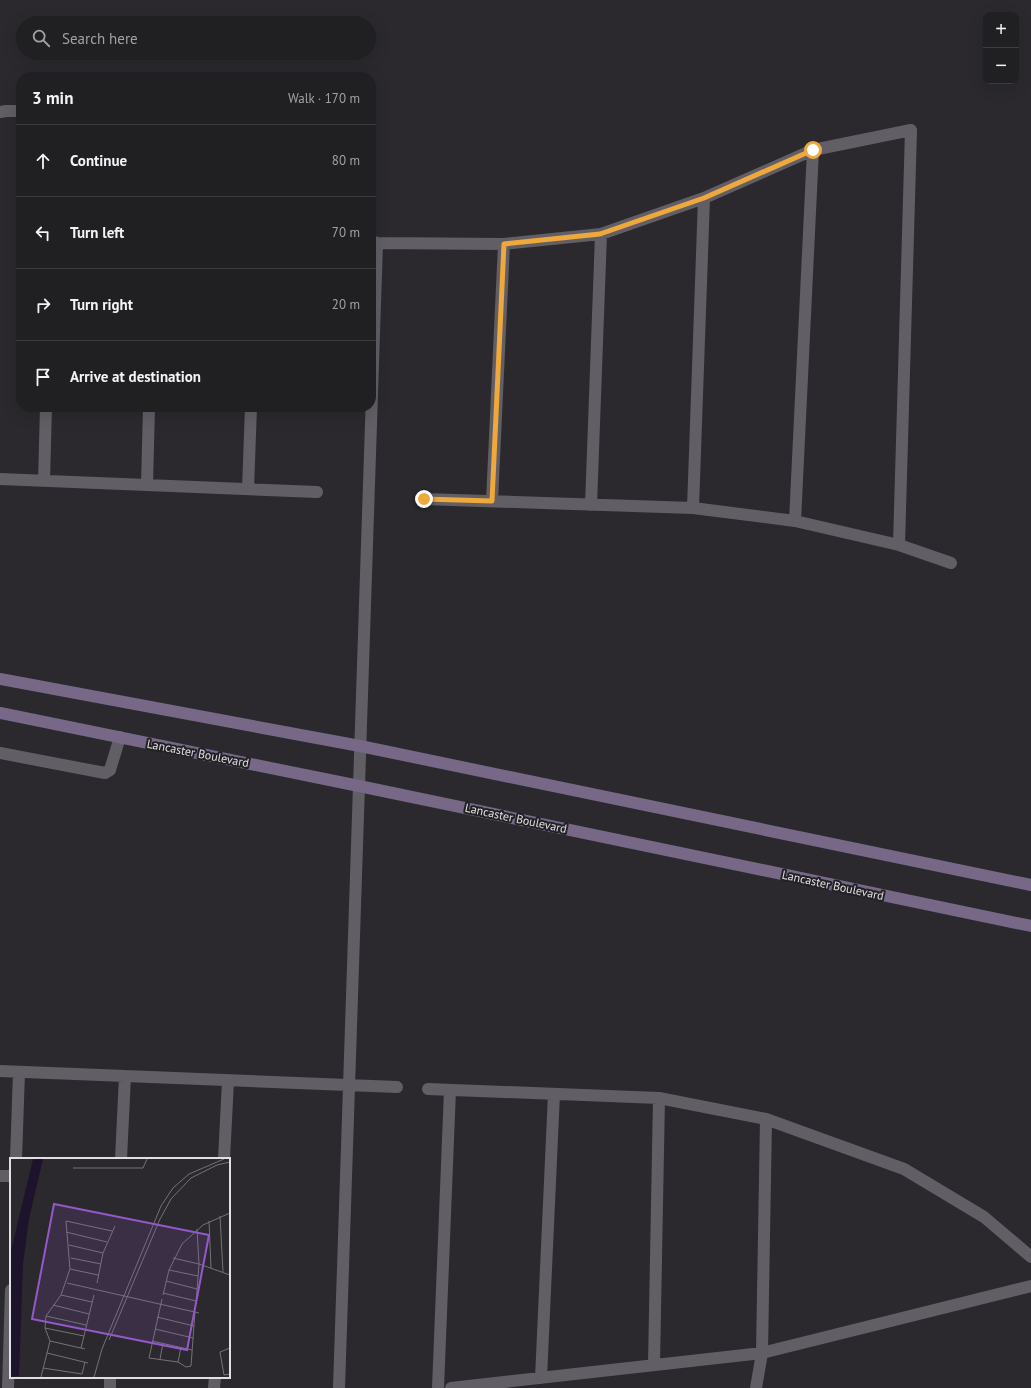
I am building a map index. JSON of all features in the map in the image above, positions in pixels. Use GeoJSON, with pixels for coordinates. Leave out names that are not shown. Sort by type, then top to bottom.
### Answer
{"type":"FeatureCollection","features":[{"type":"Feature","properties":{"kind":"main road"},"geometry":{"type":"LineString","coordinates":[[0,679],[360,746],[1031,885]]}},
{"type":"Feature","properties":{"kind":"main road","name":"Lancaster Boulevard"},"geometry":{"type":"LineString","coordinates":[[0,713],[1031,926]]}},
{"type":"Feature","properties":{"kind":"street"},"geometry":{"type":"LineString","coordinates":[[0,112],[16,111]]}},
{"type":"Feature","properties":{"kind":"street"},"geometry":{"type":"LineString","coordinates":[[376,242],[504,244],[600,234],[704,198],[813,150],[911,130],[899,545]]}},
{"type":"Feature","properties":{"kind":"street"},"geometry":{"type":"LineString","coordinates":[[795,521],[813,150]]}},
{"type":"Feature","properties":{"kind":"street"},"geometry":{"type":"LineString","coordinates":[[693,508],[704,198]]}},
{"type":"Feature","properties":{"kind":"street"},"geometry":{"type":"LineString","coordinates":[[591,504],[600,234]]}},
{"type":"Feature","properties":{"kind":"street"},"geometry":{"type":"LineString","coordinates":[[492,501],[504,244]]}},
{"type":"Feature","properties":{"kind":"street"},"geometry":{"type":"LineString","coordinates":[[44,481],[46,412]]}},
{"type":"Feature","properties":{"kind":"street"},"geometry":{"type":"LineString","coordinates":[[147,485],[149,412]]}},
{"type":"Feature","properties":{"kind":"street"},"geometry":{"type":"LineString","coordinates":[[248,489],[251,412]]}},
{"type":"Feature","properties":{"kind":"street"},"geometry":{"type":"LineString","coordinates":[[339,1388],[359,786],[369,412]]}},
{"type":"Feature","properties":{"kind":"street"},"geometry":{"type":"LineString","coordinates":[[0,479],[317,492]]}},
{"type":"Feature","properties":{"kind":"street"},"geometry":{"type":"LineString","coordinates":[[424,499],[693,508],[795,521],[899,545],[951,563]]}},
{"type":"Feature","properties":{"kind":"street"},"geometry":{"type":"LineString","coordinates":[[0,753],[105,773],[110,770],[120,737]]}},
{"type":"Feature","properties":{"kind":"street"},"geometry":{"type":"LineString","coordinates":[[0,1071],[397,1087]]}},
{"type":"Feature","properties":{"kind":"street"},"geometry":{"type":"LineString","coordinates":[[16,1158],[19,1072]]}},
{"type":"Feature","properties":{"kind":"street"},"geometry":{"type":"LineString","coordinates":[[121,1158],[125,1076]]}},
{"type":"Feature","properties":{"kind":"street"},"geometry":{"type":"LineString","coordinates":[[224,1158],[228,1080]]}},
{"type":"Feature","properties":{"kind":"street"},"geometry":{"type":"LineString","coordinates":[[428,1089],[660,1098],[766,1119],[904,1168],[984,1217],[1031,1257]]}},
{"type":"Feature","properties":{"kind":"street"},"geometry":{"type":"LineString","coordinates":[[438,1388],[450,1090]]}},
{"type":"Feature","properties":{"kind":"street"},"geometry":{"type":"LineString","coordinates":[[541,1378],[554,1094]]}},
{"type":"Feature","properties":{"kind":"street"},"geometry":{"type":"LineString","coordinates":[[654,1365],[660,1098]]}},
{"type":"Feature","properties":{"kind":"street"},"geometry":{"type":"LineString","coordinates":[[756,1388],[762,1353],[766,1119]]}},
{"type":"Feature","properties":{"kind":"street"},"geometry":{"type":"LineString","coordinates":[[450,1388],[762,1353],[1031,1286]]}},
{"type":"Feature","properties":{"kind":"street"},"geometry":{"type":"LineString","coordinates":[[8,1388],[5,1335],[10,1298]]}},
{"type":"Feature","properties":{"kind":"street"},"geometry":{"type":"LineString","coordinates":[[214,1388],[215,1378]]}},
{"type":"Feature","properties":{"kind":"route"},"geometry":{"type":"LineString","coordinates":[[424,499],[492,501],[504,244],[600,234],[704,198],[813,150]]}}]}
